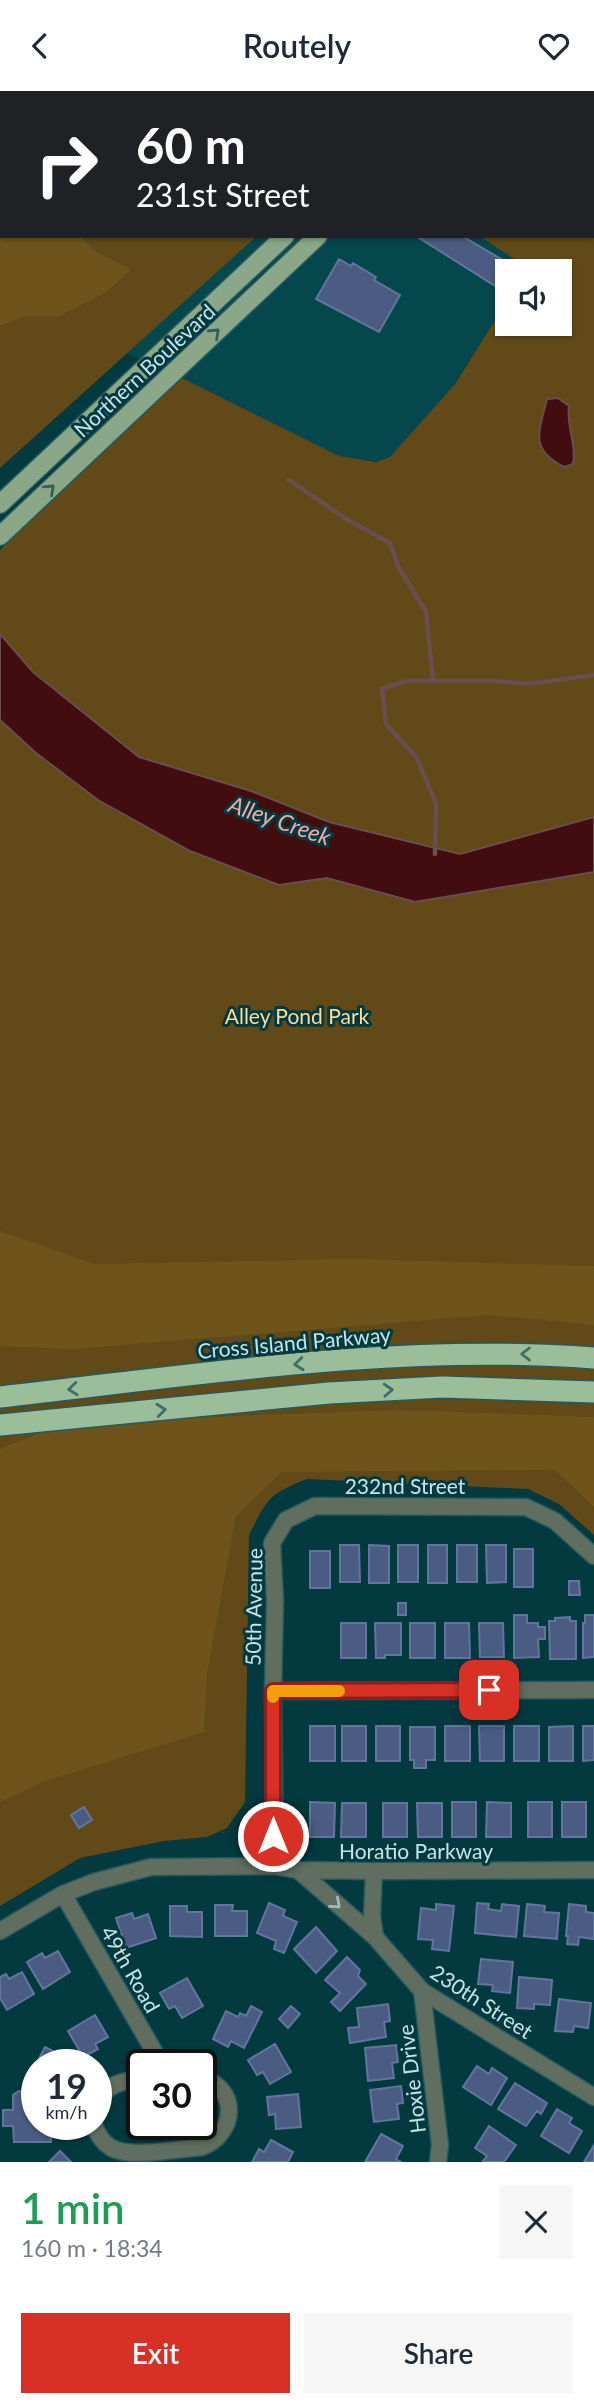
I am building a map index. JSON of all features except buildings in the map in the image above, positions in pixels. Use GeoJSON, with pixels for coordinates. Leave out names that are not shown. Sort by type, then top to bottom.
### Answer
{"type":"FeatureCollection","features":[{"type":"Feature","properties":{"kind":"highway","name":"Cross Island Parkway"},"geometry":{"type":"LineString","coordinates":[[0,1397],[331,1361],[438,1354],[549,1354],[594,1357]]}},
{"type":"Feature","properties":{"kind":"highway"},"geometry":{"type":"LineString","coordinates":[[7,1425],[329,1393],[429,1387],[594,1392]]}},
{"type":"Feature","properties":{"kind":"main road","name":"Northern Boulevard"},"geometry":{"type":"LineString","coordinates":[[0,504],[283,238]]}},
{"type":"Feature","properties":{"kind":"main road","name":"Northern Boulevard"},"geometry":{"type":"LineString","coordinates":[[0,536],[316,238]]}},
{"type":"Feature","properties":{"kind":"street","name":"232nd Street"},"geometry":{"type":"LineString","coordinates":[[286,1520],[315,1506],[526,1507],[555,1521],[594,1556]]}},
{"type":"Feature","properties":{"kind":"street","name":"50th Avenue"},"geometry":{"type":"LineString","coordinates":[[275,1866],[275,1601],[272,1543],[286,1520]]}},
{"type":"Feature","properties":{"kind":"street"},"geometry":{"type":"LineString","coordinates":[[273,1691],[594,1690]]}},
{"type":"Feature","properties":{"kind":"street","name":"Horatio Parkway"},"geometry":{"type":"LineString","coordinates":[[0,1931],[63,1894],[94,1882],[151,1867],[275,1866],[298,1870],[374,1871],[594,1870]]}},
{"type":"Feature","properties":{"kind":"street","name":"230th Street"},"geometry":{"type":"LineString","coordinates":[[298,1870],[375,1937],[422,1991],[594,2097]]}},
{"type":"Feature","properties":{"kind":"street"},"geometry":{"type":"LineString","coordinates":[[374,1871],[372,1916],[375,1937]]}},
{"type":"Feature","properties":{"kind":"street","name":"49th Road"},"geometry":{"type":"LineString","coordinates":[[63,1894],[153,2049]]}},
{"type":"Feature","properties":{"kind":"street","name":"Hoxie Drive"},"geometry":{"type":"LineString","coordinates":[[422,1991],[440,2145],[438,2162]]}},
{"type":"Feature","properties":{"kind":"street"},"geometry":{"type":"LineString","coordinates":[[217,2086],[224,2093],[229,2107],[229,2119],[225,2130],[217,2138]]}},
{"type":"Feature","properties":{"kind":"street"},"geometry":{"type":"LineString","coordinates":[[103,2140],[110,2147],[124,2152],[202,2147],[215,2140]]}},
{"type":"Feature","properties":{"kind":"shaded area"},"geometry":{"type":"Polygon","coordinates":[[[0,238],[83,238],[94,250],[132,269],[105,294],[60,316],[29,316],[0,326],[0,238]]]}},
{"type":"Feature","properties":{"kind":"shaded area"},"geometry":{"type":"Polygon","coordinates":[[[255,238],[482,238],[514,259],[495,259],[495,320],[413,450],[398,465],[335,456],[127,353],[255,238]]]}},
{"type":"Feature","properties":{"kind":"shaded area"},"geometry":{"type":"Polygon","coordinates":[[[0,1231],[94,1264],[355,1259],[594,1266],[594,1325],[489,1315],[73,1349],[0,1346],[0,1231]]]}},
{"type":"Feature","properties":{"kind":"shaded area"},"geometry":{"type":"Polygon","coordinates":[[[399,1410],[594,1417],[594,1507],[555,1470],[282,1472],[236,1516],[207,1673],[204,1732],[45,1781],[0,1802],[0,1449],[45,1431],[148,1419],[399,1410]]]}},
{"type":"Feature","properties":{"kind":"green space"},"geometry":{"type":"Polygon","coordinates":[[[83,238],[255,238],[0,468],[0,326],[29,316],[60,316],[105,294],[132,269],[94,250],[83,238]]]}},
{"type":"Feature","properties":{"kind":"green space","name":"Alley Pond Park"},"geometry":{"type":"Polygon","coordinates":[[[482,238],[594,238],[594,1535],[559,1504],[528,1489],[307,1479],[284,1489],[265,1505],[249,1535],[245,1802],[227,1828],[207,1837],[164,1841],[80,1858],[0,1906],[0,550],[178,376],[339,456],[376,462],[390,457],[455,384],[495,320],[495,336],[572,336],[572,259],[514,259],[482,238]]]}},
{"type":"Feature","properties":{"kind":"water"},"geometry":{"type":"Polygon","coordinates":[[[558,398],[569,406],[574,449],[573,464],[564,467],[545,453],[539,439],[547,399],[558,398]]]}},
{"type":"Feature","properties":{"kind":"water","name":"Alley Creek"},"geometry":{"type":"Polygon","coordinates":[[[0,634],[33,672],[139,757],[251,791],[329,822],[460,854],[594,817],[594,872],[415,902],[327,878],[279,885],[190,851],[98,800],[36,753],[0,720],[0,634]]]}},
{"type":"Feature","properties":{"kind":"waterway"},"geometry":{"type":"LineString","coordinates":[[289,480],[346,519],[390,543],[398,566],[426,612],[433,681]]}},
{"type":"Feature","properties":{"kind":"waterway"},"geometry":{"type":"LineString","coordinates":[[435,854],[436,804],[417,758],[386,724],[382,689],[406,681],[498,681],[527,684],[594,675]]}},
{"type":"Feature","properties":{"kind":"slow traffic"},"geometry":{"type":"LineString","coordinates":[[273,1697],[273,1691],[339,1691]]}},
{"type":"Feature","properties":{"kind":"route"},"geometry":{"type":"LineString","coordinates":[[273,1836],[273,1691],[489,1690]]}}]}
